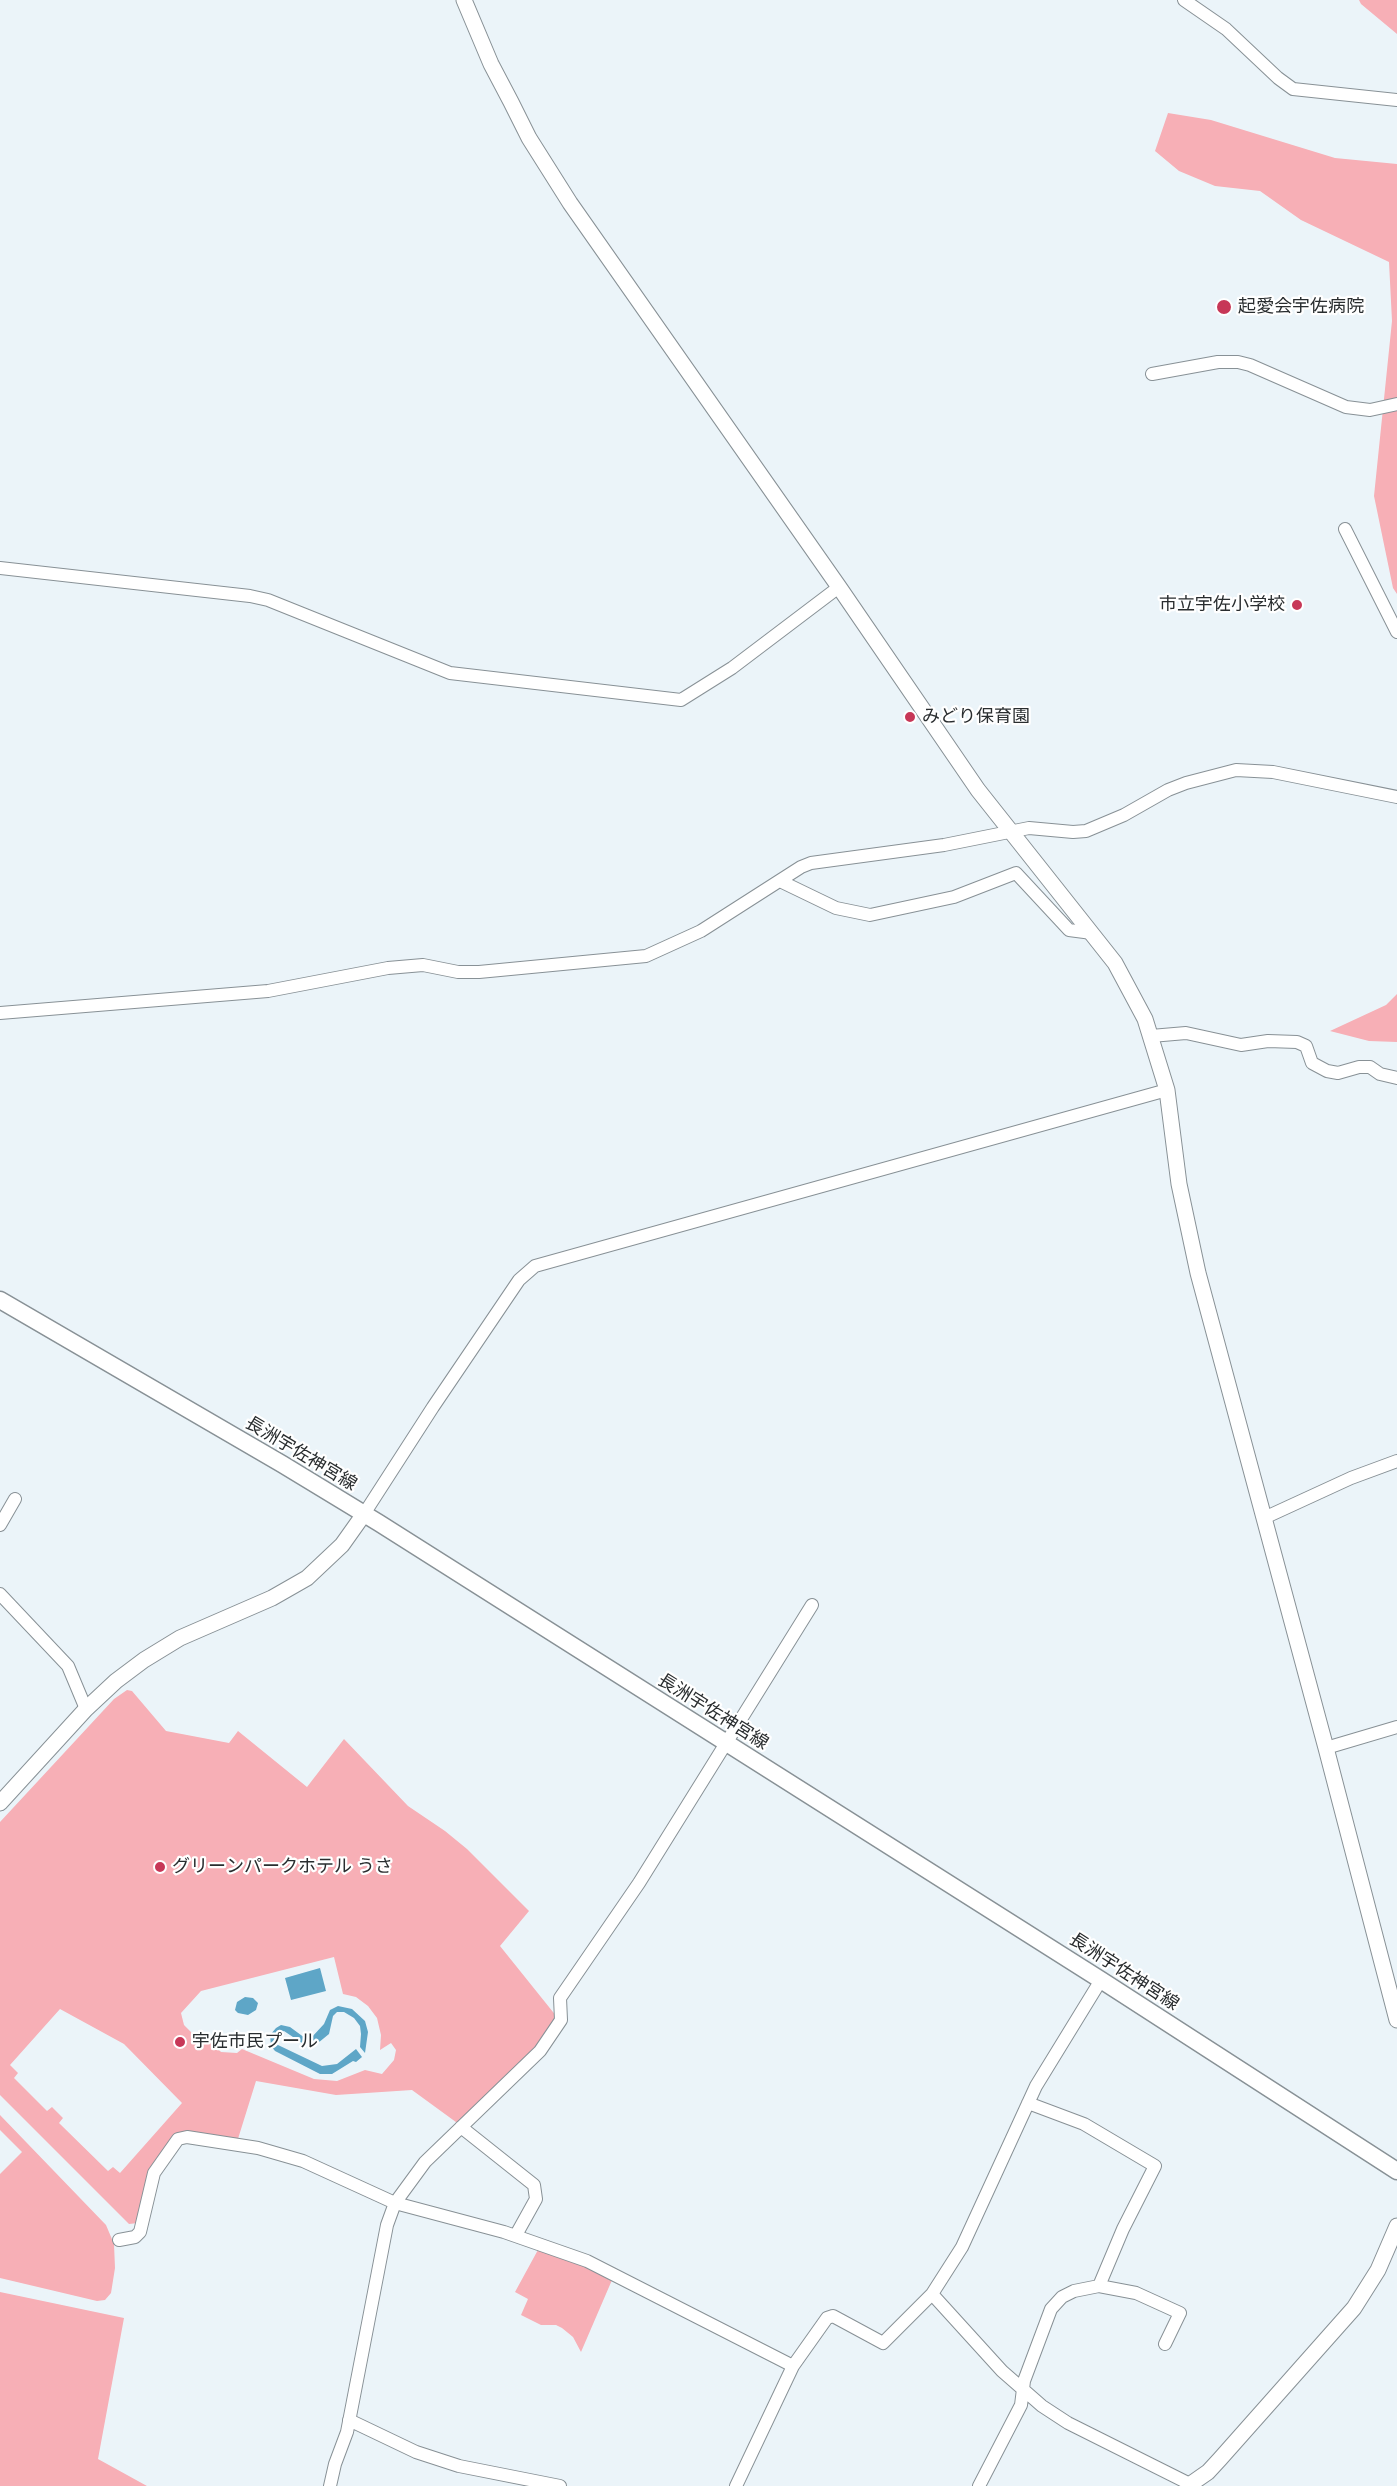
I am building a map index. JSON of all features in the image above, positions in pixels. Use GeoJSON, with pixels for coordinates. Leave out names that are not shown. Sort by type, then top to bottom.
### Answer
{"type":"FeatureCollection","features":[{"type":"Feature","properties":{"kind":"main road","name":"長洲宇佐神宮線"},"geometry":{"type":"LineString","coordinates":[[0,1300],[364,1514],[1101,1980],[1397,2171]]}},
{"type":"Feature","properties":{"kind":"street"},"geometry":{"type":"LineString","coordinates":[[464,0],[491,64],[555,180],[738,445],[839,586],[940,735],[1009,831],[1092,933],[1126,981],[1145,1019],[1167,1090],[1185,1218],[1222,1370],[1326,1748],[1397,2020]]}},
{"type":"Feature","properties":{"kind":"street"},"geometry":{"type":"LineString","coordinates":[[1184,0],[1226,28],[1278,78],[1293,89],[1397,100]]}},
{"type":"Feature","properties":{"kind":"street"},"geometry":{"type":"LineString","coordinates":[[1152,374],[1218,362],[1238,362],[1251,365],[1346,407],[1370,410],[1397,405]]}},
{"type":"Feature","properties":{"kind":"street"},"geometry":{"type":"LineString","coordinates":[[1345,529],[1397,632]]}},
{"type":"Feature","properties":{"kind":"street"},"geometry":{"type":"LineString","coordinates":[[0,568],[250,596],[268,600],[450,673],[681,700],[732,668],[839,586]]}},
{"type":"Feature","properties":{"kind":"street"},"geometry":{"type":"LineString","coordinates":[[0,1013],[268,991],[388,968],[423,965],[458,972],[479,972],[646,956],[701,931],[801,867],[818,861],[944,845],[1029,828],[1073,832],[1093,829],[1177,787],[1236,770],[1273,772],[1397,797]]}},
{"type":"Feature","properties":{"kind":"street"},"geometry":{"type":"LineString","coordinates":[[780,881],[836,908],[870,915],[954,897],[1016,873],[1069,930],[1092,933]]}},
{"type":"Feature","properties":{"kind":"street"},"geometry":{"type":"LineString","coordinates":[[1151,1036],[1186,1033],[1241,1045],[1268,1041],[1297,1042],[1306,1046],[1312,1063],[1327,1071],[1338,1073],[1359,1067],[1370,1067],[1380,1074],[1397,1078]]}},
{"type":"Feature","properties":{"kind":"street"},"geometry":{"type":"LineString","coordinates":[[0,1803],[86,1709],[116,1681],[180,1638],[272,1598],[307,1578],[342,1545],[519,1280],[535,1266],[1167,1090]]}},
{"type":"Feature","properties":{"kind":"street"},"geometry":{"type":"LineString","coordinates":[[1264,1518],[1351,1478],[1397,1461]]}},
{"type":"Feature","properties":{"kind":"street"},"geometry":{"type":"LineString","coordinates":[[0,1525],[15,1499]]}},
{"type":"Feature","properties":{"kind":"street"},"geometry":{"type":"LineString","coordinates":[[0,1593],[68,1666],[86,1709]]}},
{"type":"Feature","properties":{"kind":"street"},"geometry":{"type":"LineString","coordinates":[[330,2486],[349,2420],[387,2225],[395,2202],[425,2162],[540,2051],[561,2020],[560,1998],[639,1882],[812,1605]]}},
{"type":"Feature","properties":{"kind":"street"},"geometry":{"type":"LineString","coordinates":[[1326,1748],[1397,1727]]}},
{"type":"Feature","properties":{"kind":"street"},"geometry":{"type":"LineString","coordinates":[[736,2486],[794,2366],[830,2316],[883,2343],[932,2294],[962,2247],[1028,2103],[1101,1980]]}},
{"type":"Feature","properties":{"kind":"street"},"geometry":{"type":"LineString","coordinates":[[1028,2103],[1084,2124],[1155,2166],[1122,2229],[1099,2286]]}},
{"type":"Feature","properties":{"kind":"street"},"geometry":{"type":"LineString","coordinates":[[461,2127],[534,2185],[536,2199],[516,2235]]}},
{"type":"Feature","properties":{"kind":"street"},"geometry":{"type":"LineString","coordinates":[[119,2240],[138,2235],[154,2173],[175,2142],[184,2137],[258,2148],[306,2163],[395,2202],[516,2235],[587,2261],[794,2366]]}},
{"type":"Feature","properties":{"kind":"street"},"geometry":{"type":"LineString","coordinates":[[932,2294],[1002,2371],[1042,2406],[1068,2423],[1191,2485],[1220,2459],[1354,2308],[1378,2270],[1397,2226]]}},
{"type":"Feature","properties":{"kind":"street"},"geometry":{"type":"LineString","coordinates":[[979,2486],[1021,2405],[1023,2390],[1051,2309],[1062,2297],[1074,2291],[1099,2286],[1136,2294],[1180,2313],[1165,2344]]}},
{"type":"Feature","properties":{"kind":"street"},"geometry":{"type":"LineString","coordinates":[[349,2420],[416,2452],[449,2463],[560,2486]]}},
{"type":"Feature","properties":{"kind":"shaded area"},"geometry":{"type":"Polygon","coordinates":[[[1359,0],[1397,0],[1397,34],[1361,4],[1359,0]]]}},
{"type":"Feature","properties":{"kind":"shaded area"},"geometry":{"type":"Polygon","coordinates":[[[1168,113],[1211,120],[1335,158],[1397,164],[1397,594],[1393,588],[1374,496],[1392,321],[1389,262],[1301,220],[1260,191],[1215,186],[1179,171],[1155,151],[1168,113]]]}},
{"type":"Feature","properties":{"kind":"shaded area"},"geometry":{"type":"Polygon","coordinates":[[[1397,994],[1397,1042],[1369,1041],[1330,1031],[1386,1005],[1397,994]]]}},
{"type":"Feature","properties":{"kind":"shaded area"},"geometry":{"type":"Polygon","coordinates":[[[127,1690],[132,1691],[166,1731],[229,1743],[238,1731],[307,1787],[344,1739],[408,1806],[467,1849],[529,1911],[500,1946],[557,2017],[546,2040],[460,2125],[412,2090],[336,2095],[256,2081],[237,2142],[192,2132],[180,2135],[172,2141],[138,2223],[129,2224],[0,2095],[0,1822],[114,1699],[127,1690]],[[334,1957],[201,1991],[181,2013],[184,2025],[198,2039],[203,2034],[221,2052],[237,2053],[242,2049],[314,2079],[337,2081],[365,2070],[382,2074],[394,2060],[396,2050],[391,2043],[380,2050],[381,2035],[377,2018],[368,2006],[356,1997],[343,1994],[334,1957]],[[60,2009],[10,2065],[18,2073],[14,2078],[47,2111],[52,2107],[63,2118],[59,2123],[108,2171],[113,2167],[120,2173],[182,2103],[124,2044],[60,2009]]]}},
{"type":"Feature","properties":{"kind":"shaded area"},"geometry":{"type":"Polygon","coordinates":[[[0,2115],[106,2225],[114,2244],[115,2268],[111,2293],[105,2300],[97,2301],[0,2278],[0,2174],[22,2152],[0,2130],[0,2115]]]}},
{"type":"Feature","properties":{"kind":"shaded area"},"geometry":{"type":"Polygon","coordinates":[[[539,2248],[580,2263],[612,2280],[581,2352],[573,2337],[562,2328],[556,2325],[541,2325],[521,2315],[528,2299],[515,2292],[539,2248]]]}},
{"type":"Feature","properties":{"kind":"shaded area"},"geometry":{"type":"Polygon","coordinates":[[[0,2292],[124,2318],[98,2459],[147,2486],[0,2486],[0,2292]]]}},
{"type":"Feature","properties":{"kind":"water"},"geometry":{"type":"Polygon","coordinates":[[[320,1968],[326,1991],[291,2000],[285,1978],[320,1968]]]}},
{"type":"Feature","properties":{"kind":"water"},"geometry":{"type":"Polygon","coordinates":[[[245,1997],[253,1998],[258,2003],[256,2010],[248,2015],[235,2010],[237,2002],[245,1997]]]}},
{"type":"Feature","properties":{"kind":"water"},"geometry":{"type":"Polygon","coordinates":[[[338,2006],[352,2009],[365,2021],[368,2032],[365,2053],[360,2047],[360,2026],[354,2018],[344,2012],[337,2012],[333,2016],[329,2034],[318,2043],[302,2043],[284,2031],[278,2034],[275,2041],[278,2045],[322,2066],[337,2064],[356,2049],[362,2057],[356,2062],[353,2061],[332,2074],[320,2074],[275,2051],[271,2046],[270,2035],[281,2025],[290,2027],[305,2038],[311,2038],[324,2024],[330,2010],[338,2006]]]}},
{"type":"Feature","properties":{"kind":"place","name":"起愛会宇佐病院"},"geometry":{"type":"Point","coordinates":[1224,307]}},
{"type":"Feature","properties":{"kind":"place","name":"市立宇佐小学校"},"geometry":{"type":"Point","coordinates":[1297,605]}},
{"type":"Feature","properties":{"kind":"place","name":"みどり保育園"},"geometry":{"type":"Point","coordinates":[910,717]}},
{"type":"Feature","properties":{"kind":"place","name":"グリーンパークホテル うさ"},"geometry":{"type":"Point","coordinates":[160,1867]}},
{"type":"Feature","properties":{"kind":"place","name":"宇佐市民プール"},"geometry":{"type":"Point","coordinates":[180,2042]}}]}
